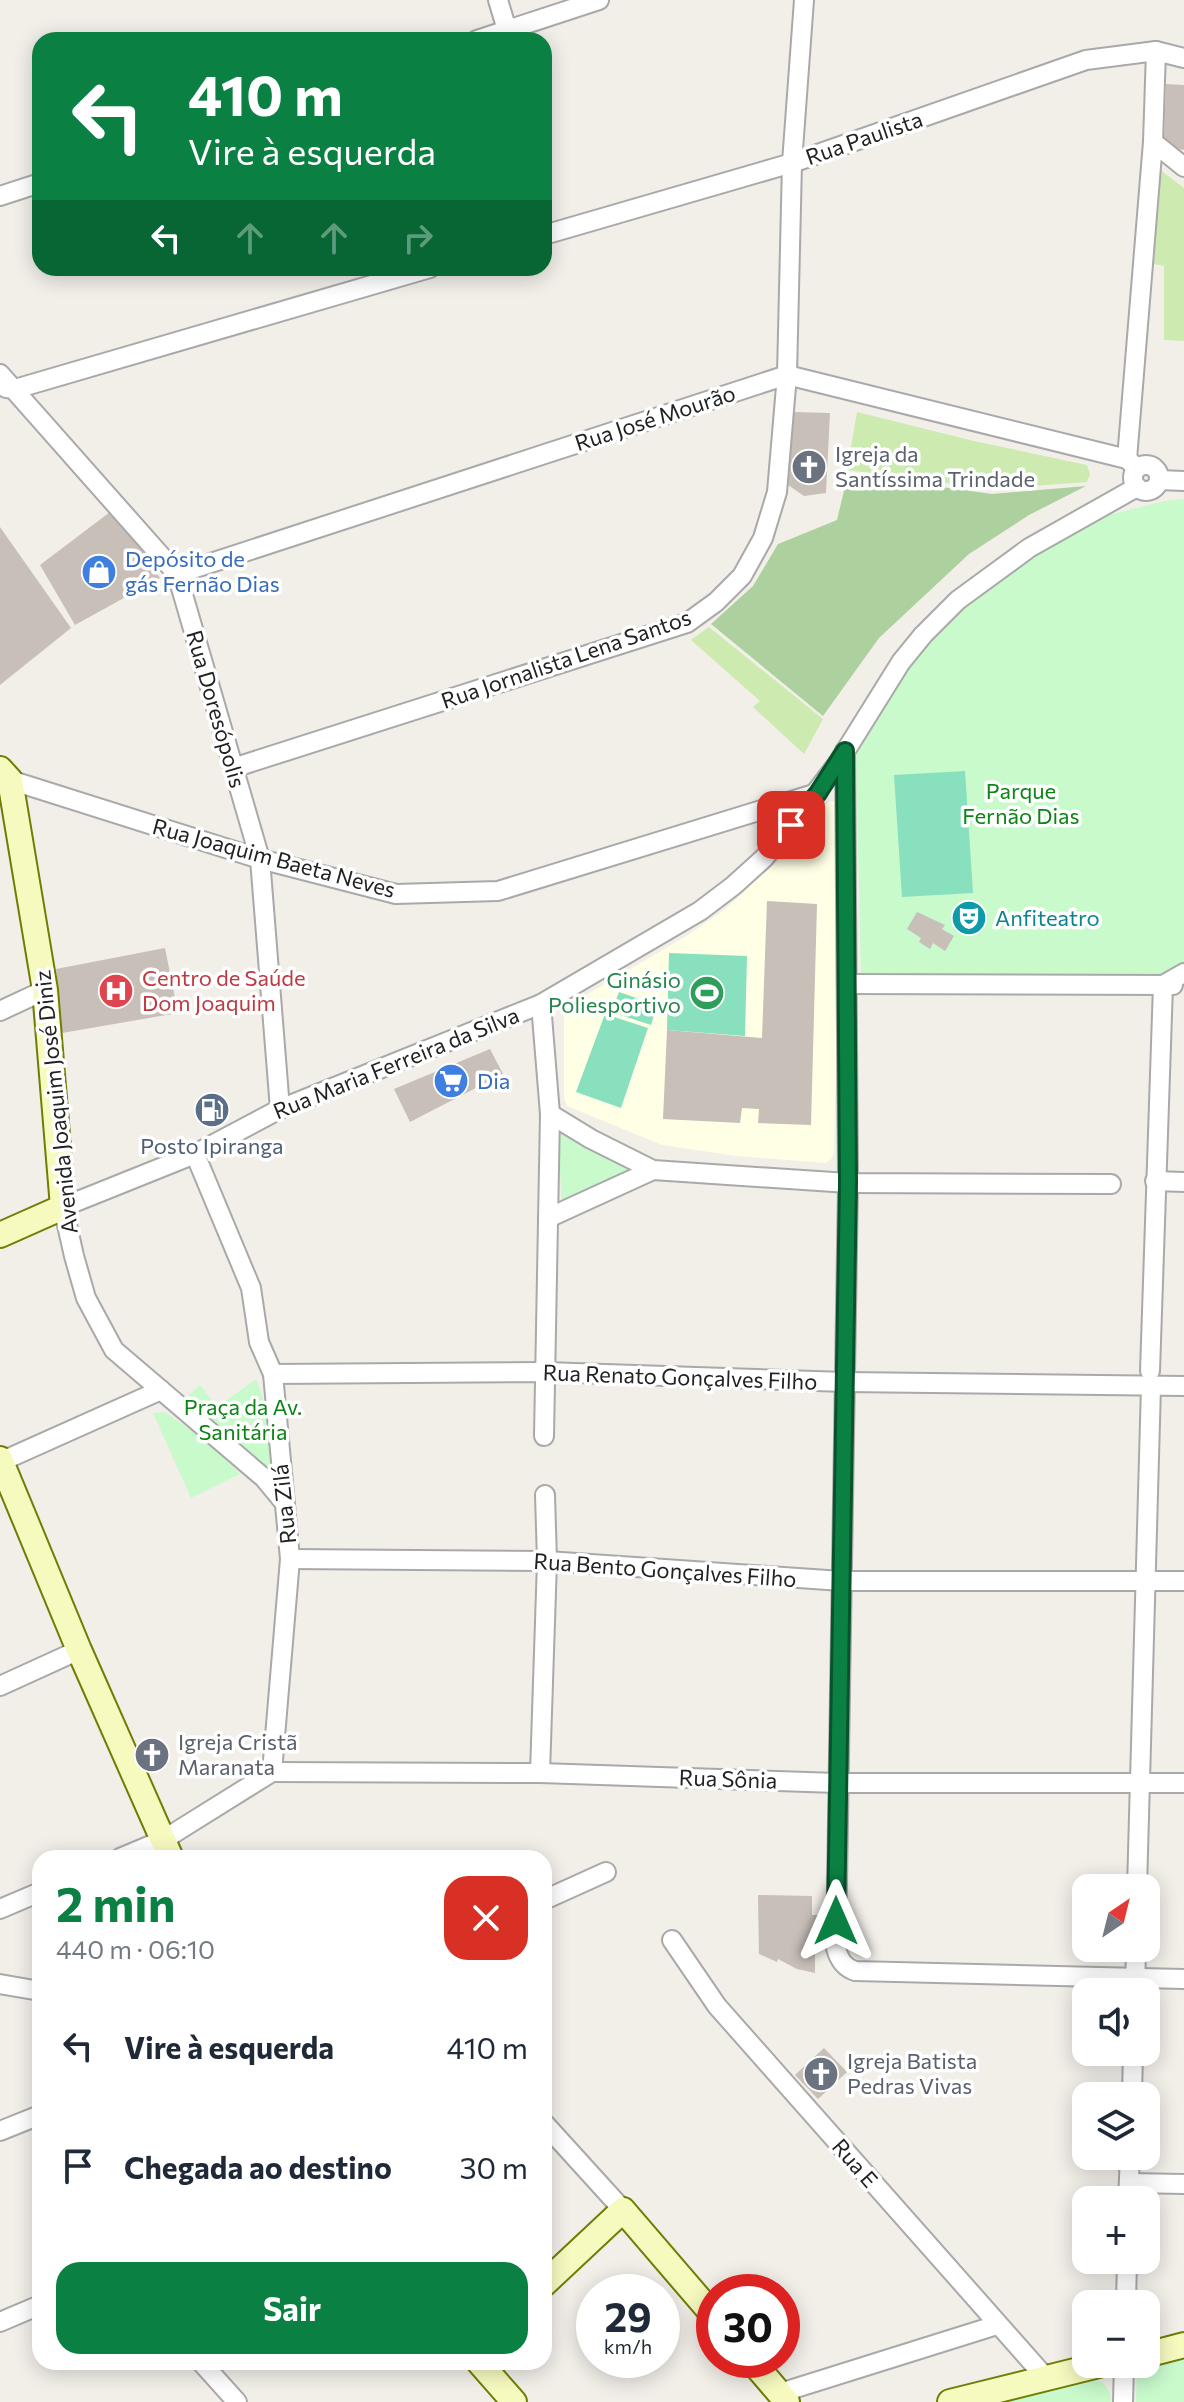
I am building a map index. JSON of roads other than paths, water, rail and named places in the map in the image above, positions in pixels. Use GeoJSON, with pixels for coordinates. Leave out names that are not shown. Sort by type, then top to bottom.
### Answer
{"type":"FeatureCollection","features":[{"type":"Feature","properties":{"kind":"street"},"geometry":{"type":"LineString","coordinates":[[498,0],[507,30]]}},
{"type":"Feature","properties":{"kind":"street"},"geometry":{"type":"LineString","coordinates":[[501,32],[599,0]]}},
{"type":"Feature","properties":{"kind":"street","name":"Rua Jornalista Lena Santos"},"geometry":{"type":"LineString","coordinates":[[233,768],[687,623],[716,602],[742,576],[763,538],[777,492],[787,375],[792,163],[804,0]]}},
{"type":"Feature","properties":{"kind":"street"},"geometry":{"type":"LineString","coordinates":[[1134,472],[1156,51]]}},
{"type":"Feature","properties":{"kind":"street","name":"Rua Paulista"},"geometry":{"type":"LineString","coordinates":[[552,233],[792,163],[1086,60],[1156,51],[1184,58]]}},
{"type":"Feature","properties":{"kind":"street"},"geometry":{"type":"LineString","coordinates":[[1153,142],[1184,167]]}},
{"type":"Feature","properties":{"kind":"street"},"geometry":{"type":"LineString","coordinates":[[0,196],[32,186]]}},
{"type":"Feature","properties":{"kind":"street"},"geometry":{"type":"LineString","coordinates":[[8,388],[402,276]]}},
{"type":"Feature","properties":{"kind":"street","name":"Rua Doresópolis"},"geometry":{"type":"LineString","coordinates":[[0,374],[8,388],[177,574],[260,859],[280,1109]]}},
{"type":"Feature","properties":{"kind":"street"},"geometry":{"type":"LineString","coordinates":[[787,375],[1134,472]]}},
{"type":"Feature","properties":{"kind":"street","name":"Rua José Mourão"},"geometry":{"type":"LineString","coordinates":[[177,574],[787,375]]}},
{"type":"Feature","properties":{"kind":"street"},"geometry":{"type":"LineString","coordinates":[[1134,472],[1144,465],[1152,467],[1158,473],[1159,480],[1184,481]]}},
{"type":"Feature","properties":{"kind":"street","name":"Rua Maria Ferreira da Silva"},"geometry":{"type":"LineString","coordinates":[[0,1235],[195,1154],[280,1109],[541,1004],[700,911],[764,858],[818,793],[901,662],[923,635],[958,600],[1134,472]]}},
{"type":"Feature","properties":{"kind":"street"},"geometry":{"type":"LineString","coordinates":[[845,751],[848,1183],[836,1948],[842,1963],[855,1971],[1072,1982]]}},
{"type":"Feature","properties":{"kind":"street","name":"Rua Joaquim Baeta Neves"},"geometry":{"type":"LineString","coordinates":[[3,778],[260,859],[396,894],[498,891],[818,793]]}},
{"type":"Feature","properties":{"kind":"street","name":"Avenida Joaquim José Diniz"},"geometry":{"type":"LineString","coordinates":[[3,778],[45,990],[63,1207],[80,1280],[104,1336],[126,1362],[264,1478],[283,1501]]}},
{"type":"Feature","properties":{"kind":"street"},"geometry":{"type":"LineString","coordinates":[[1163,985],[1184,973]]}},
{"type":"Feature","properties":{"kind":"street"},"geometry":{"type":"LineString","coordinates":[[848,984],[1184,984]]}},
{"type":"Feature","properties":{"kind":"street"},"geometry":{"type":"LineString","coordinates":[[1137,1874],[1163,985]]}},
{"type":"Feature","properties":{"kind":"street"},"geometry":{"type":"LineString","coordinates":[[0,1011],[45,990]]}},
{"type":"Feature","properties":{"kind":"street"},"geometry":{"type":"LineString","coordinates":[[541,1004],[550,1114],[544,1436]]}},
{"type":"Feature","properties":{"kind":"street"},"geometry":{"type":"LineString","coordinates":[[550,1114],[653,1170],[848,1183],[1111,1184]]}},
{"type":"Feature","properties":{"kind":"street","name":"Rua Zilá"},"geometry":{"type":"LineString","coordinates":[[195,1154],[251,1288],[259,1342],[273,1374],[290,1559],[272,1772]]}},
{"type":"Feature","properties":{"kind":"street"},"geometry":{"type":"LineString","coordinates":[[548,1218],[653,1170]]}},
{"type":"Feature","properties":{"kind":"street"},"geometry":{"type":"LineString","coordinates":[[1155,1181],[1184,1182]]}},
{"type":"Feature","properties":{"kind":"street","name":"Rua Renato Gonçalves Filho"},"geometry":{"type":"LineString","coordinates":[[273,1374],[545,1372],[845,1382],[1150,1378],[1184,1386]]}},
{"type":"Feature","properties":{"kind":"street"},"geometry":{"type":"LineString","coordinates":[[161,1390],[0,1461],[167,1849],[272,1772]]}},
{"type":"Feature","properties":{"kind":"street"},"geometry":{"type":"LineString","coordinates":[[540,1773],[547,1561],[545,1495]]}},
{"type":"Feature","properties":{"kind":"street","name":"Rua Bento Gonçalves Filho"},"geometry":{"type":"LineString","coordinates":[[290,1559],[547,1561],[842,1581],[1184,1581]]}},
{"type":"Feature","properties":{"kind":"street"},"geometry":{"type":"LineString","coordinates":[[0,1686],[79,1650]]}},
{"type":"Feature","properties":{"kind":"street","name":"Rua Sônia"},"geometry":{"type":"LineString","coordinates":[[272,1772],[540,1773],[837,1783],[1184,1783]]}},
{"type":"Feature","properties":{"kind":"street"},"geometry":{"type":"LineString","coordinates":[[552,1896],[606,1872]]}},
{"type":"Feature","properties":{"kind":"street"},"geometry":{"type":"LineString","coordinates":[[0,1909],[32,1895]]}},
{"type":"Feature","properties":{"kind":"street","name":"Rua E"},"geometry":{"type":"LineString","coordinates":[[672,1940],[717,2006],[1046,2378]]}},
{"type":"Feature","properties":{"kind":"street"},"geometry":{"type":"LineString","coordinates":[[1160,1982],[1184,1979]]}},
{"type":"Feature","properties":{"kind":"street"},"geometry":{"type":"LineString","coordinates":[[0,1984],[32,1990]]}},
{"type":"Feature","properties":{"kind":"street"},"geometry":{"type":"LineString","coordinates":[[0,2131],[32,2118]]}},
{"type":"Feature","properties":{"kind":"street"},"geometry":{"type":"LineString","coordinates":[[552,2132],[696,2295]]}},
{"type":"Feature","properties":{"kind":"street"},"geometry":{"type":"LineString","coordinates":[[1160,2187],[1184,2184]]}},
{"type":"Feature","properties":{"kind":"street"},"geometry":{"type":"LineString","coordinates":[[552,2277],[623,2210]]}},
{"type":"Feature","properties":{"kind":"street"},"geometry":{"type":"LineString","coordinates":[[0,2322],[32,2308]]}},
{"type":"Feature","properties":{"kind":"street"},"geometry":{"type":"LineString","coordinates":[[766,2378],[783,2398],[997,2325]]}},
{"type":"Feature","properties":{"kind":"street"},"geometry":{"type":"LineString","coordinates":[[1160,2351],[1184,2345]]}},
{"type":"Feature","properties":{"kind":"street"},"geometry":{"type":"LineString","coordinates":[[208,2370],[237,2402]]}},
{"type":"Feature","properties":{"kind":"street"},"geometry":{"type":"LineString","coordinates":[[486,2370],[514,2402]]}},
{"type":"Feature","properties":{"kind":"street"},"geometry":{"type":"LineString","coordinates":[[950,2402],[1072,2372]]}},
{"type":"Feature","properties":{"kind":"street"},"geometry":{"type":"LineString","coordinates":[[1123,2402],[1124,2378]]}},
{"type":"Feature","properties":{"kind":"place","name":"Igreja da Santíssima Trindade"},"geometry":{"type":"Point","coordinates":[809,467]}},
{"type":"Feature","properties":{"kind":"place","name":"Depósito de gás Fernão Dias"},"geometry":{"type":"Point","coordinates":[99,572]}},
{"type":"Feature","properties":{"kind":"place","name":"Anfiteatro"},"geometry":{"type":"Point","coordinates":[969,918]}},
{"type":"Feature","properties":{"kind":"place","name":"Centro de Saúde Dom Joaquim"},"geometry":{"type":"Point","coordinates":[116,991]}},
{"type":"Feature","properties":{"kind":"place","name":"Ginásio Poliesportivo"},"geometry":{"type":"Point","coordinates":[707,993]}},
{"type":"Feature","properties":{"kind":"place","name":"Dia"},"geometry":{"type":"Point","coordinates":[451,1081]}},
{"type":"Feature","properties":{"kind":"place","name":"Posto Ipiranga"},"geometry":{"type":"Point","coordinates":[212,1110]}},
{"type":"Feature","properties":{"kind":"place","name":"Igreja Cristã Maranata"},"geometry":{"type":"Point","coordinates":[152,1755]}},
{"type":"Feature","properties":{"kind":"place","name":"Igreja Batista Pedras Vivas"},"geometry":{"type":"Point","coordinates":[821,2074]}},
{"type":"Feature","properties":{"kind":"park label","name":"Parque Fernão Dias"},"geometry":{"type":"Point","coordinates":[1021,804]}},
{"type":"Feature","properties":{"kind":"park label","name":"Praça da Av. Sanitária"},"geometry":{"type":"Point","coordinates":[243,1420]}}]}
